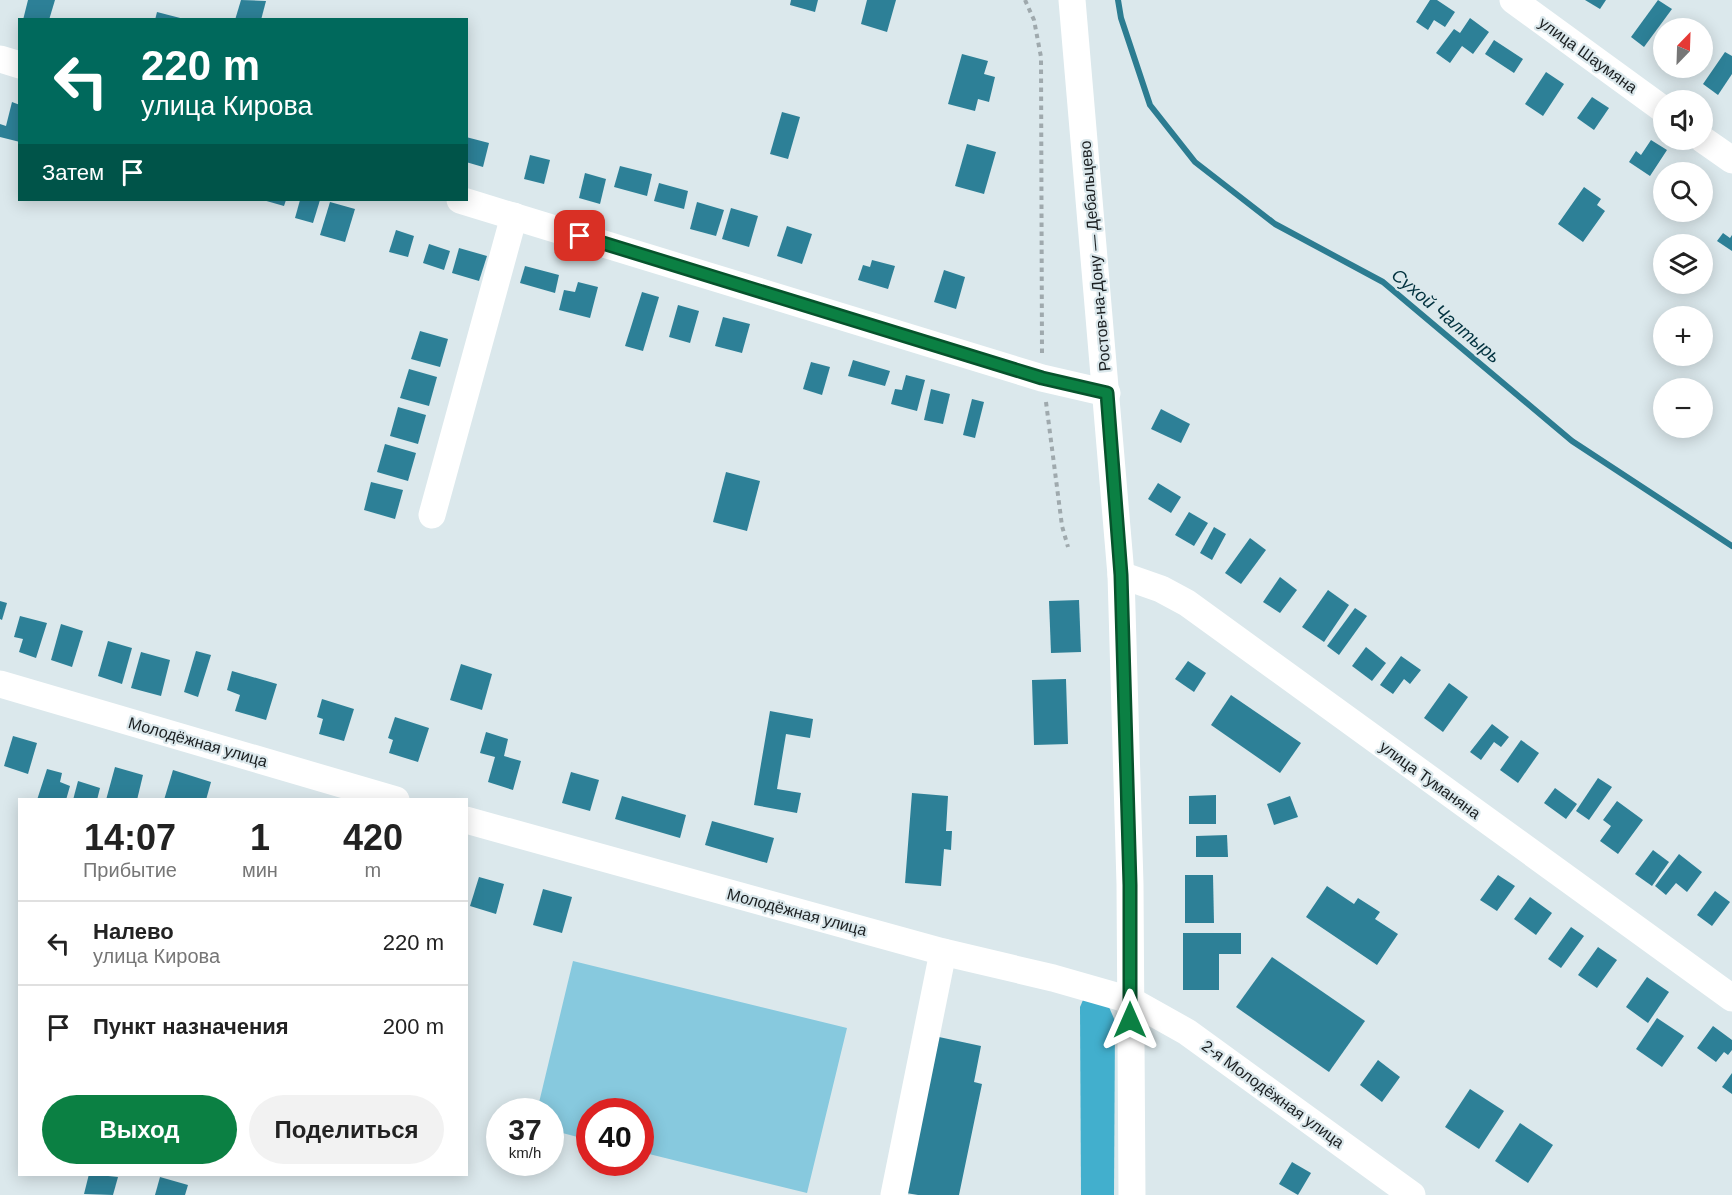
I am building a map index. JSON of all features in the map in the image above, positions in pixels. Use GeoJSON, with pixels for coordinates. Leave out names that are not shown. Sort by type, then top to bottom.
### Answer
{"type":"FeatureCollection","features":[{"type":"Feature","properties":{"kind":"street","name":"Ростов-на-Дону — Дебальцево"},"geometry":{"type":"LineString","coordinates":[[1072,0],[1121,575],[1130,885],[1132,1195]]}},
{"type":"Feature","properties":{"kind":"street","name":"улица Шаумяна"},"geometry":{"type":"LineString","coordinates":[[1513,0],[1653,102]]}},
{"type":"Feature","properties":{"kind":"street"},"geometry":{"type":"LineString","coordinates":[[0,59],[18,64]]}},
{"type":"Feature","properties":{"kind":"street"},"geometry":{"type":"LineString","coordinates":[[1713,147],[1732,160]]}},
{"type":"Feature","properties":{"kind":"street"},"geometry":{"type":"LineString","coordinates":[[463,201],[1042,378],[1107,393]]}},
{"type":"Feature","properties":{"kind":"street"},"geometry":{"type":"LineString","coordinates":[[432,515],[514,216]]}},
{"type":"Feature","properties":{"kind":"street","name":"улица Туманяна"},"geometry":{"type":"LineString","coordinates":[[1121,575],[1161,589],[1187,603],[1732,998]]}},
{"type":"Feature","properties":{"kind":"street","name":"Молодёжная улица"},"geometry":{"type":"LineString","coordinates":[[0,684],[389,798]]}},
{"type":"Feature","properties":{"kind":"street","name":"Молодёжная улица"},"geometry":{"type":"LineString","coordinates":[[468,821],[943,952],[1053,978],[1130,1000]]}},
{"type":"Feature","properties":{"kind":"street"},"geometry":{"type":"LineString","coordinates":[[894,1195],[943,952]]}},
{"type":"Feature","properties":{"kind":"street","name":"2-я Молодёжная улица"},"geometry":{"type":"LineString","coordinates":[[1130,1000],[1187,1032],[1412,1195]]}},
{"type":"Feature","properties":{"kind":"path"},"geometry":{"type":"LineString","coordinates":[[1025,0],[1034,20],[1041,57],[1042,378],[1062,526],[1068,547]]}},
{"type":"Feature","properties":{"kind":"shaded area"},"geometry":{"type":"Polygon","coordinates":[[[573,961],[847,1028],[807,1193],[654,1155],[654,1098],[576,1098],[576,1137],[564,1133],[564,1098],[540,1098],[573,961]]]}},
{"type":"Feature","properties":{"kind":"shaded area"},"geometry":{"type":"Polygon","coordinates":[[[1083,1000],[1109,1007],[1115,1021],[1114,1195],[1081,1195],[1080,1007],[1083,1000]]]}},
{"type":"Feature","properties":{"kind":"building"},"geometry":{"type":"Polygon","coordinates":[[[28,0],[55,0],[50,18],[24,18],[28,0]]]}},
{"type":"Feature","properties":{"kind":"building"},"geometry":{"type":"Polygon","coordinates":[[[241,0],[266,1],[262,18],[236,18],[241,0]]]}},
{"type":"Feature","properties":{"kind":"building"},"geometry":{"type":"Polygon","coordinates":[[[791,0],[818,0],[815,12],[790,5],[791,0]]]}},
{"type":"Feature","properties":{"kind":"building"},"geometry":{"type":"Polygon","coordinates":[[[867,0],[896,0],[887,32],[861,24],[867,0]]]}},
{"type":"Feature","properties":{"kind":"building"},"geometry":{"type":"Polygon","coordinates":[[[1430,0],[1437,0],[1455,12],[1445,27],[1434,20],[1428,30],[1416,22],[1430,0]]]}},
{"type":"Feature","properties":{"kind":"building"},"geometry":{"type":"Polygon","coordinates":[[[1585,0],[1606,0],[1600,9],[1585,0]]]}},
{"type":"Feature","properties":{"kind":"building"},"geometry":{"type":"Polygon","coordinates":[[[1658,0],[1672,9],[1665,18],[1653,18],[1653,35],[1644,47],[1631,37],[1658,0]]]}},
{"type":"Feature","properties":{"kind":"building"},"geometry":{"type":"Polygon","coordinates":[[[157,12],[180,18],[156,18],[157,12]]]}},
{"type":"Feature","properties":{"kind":"building"},"geometry":{"type":"Polygon","coordinates":[[[1470,18],[1489,32],[1473,54],[1462,46],[1450,63],[1436,53],[1454,29],[1460,33],[1470,18]]]}},
{"type":"Feature","properties":{"kind":"building"},"geometry":{"type":"Polygon","coordinates":[[[1494,40],[1523,59],[1514,73],[1485,54],[1494,40]]]}},
{"type":"Feature","properties":{"kind":"building"},"geometry":{"type":"Polygon","coordinates":[[[1725,52],[1732,56],[1732,74],[1718,95],[1703,84],[1707,78],[1713,78],[1713,69],[1725,52]]]}},
{"type":"Feature","properties":{"kind":"building"},"geometry":{"type":"Polygon","coordinates":[[[962,54],[988,61],[984,74],[995,77],[989,102],[978,99],[975,111],[948,104],[962,54]]]}},
{"type":"Feature","properties":{"kind":"building"},"geometry":{"type":"Polygon","coordinates":[[[1546,72],[1564,84],[1543,116],[1525,104],[1546,72]]]}},
{"type":"Feature","properties":{"kind":"building"},"geometry":{"type":"Polygon","coordinates":[[[1592,97],[1609,108],[1594,130],[1577,118],[1592,97]]]}},
{"type":"Feature","properties":{"kind":"building"},"geometry":{"type":"Polygon","coordinates":[[[12,102],[18,104],[18,142],[0,137],[0,124],[6,126],[12,102]]]}},
{"type":"Feature","properties":{"kind":"building"},"geometry":{"type":"Polygon","coordinates":[[[782,112],[800,117],[788,159],[770,154],[782,112]]]}},
{"type":"Feature","properties":{"kind":"building"},"geometry":{"type":"Polygon","coordinates":[[[468,138],[489,143],[483,167],[468,163],[468,138]]]}},
{"type":"Feature","properties":{"kind":"building"},"geometry":{"type":"Polygon","coordinates":[[[1651,140],[1653,150],[1667,150],[1659,162],[1653,162],[1653,171],[1650,176],[1629,162],[1636,151],[1641,155],[1651,140]]]}},
{"type":"Feature","properties":{"kind":"building"},"geometry":{"type":"Polygon","coordinates":[[[967,144],[996,152],[984,194],[955,186],[967,144]]]}},
{"type":"Feature","properties":{"kind":"building"},"geometry":{"type":"Polygon","coordinates":[[[530,155],[550,160],[544,184],[524,179],[530,155]]]}},
{"type":"Feature","properties":{"kind":"building"},"geometry":{"type":"Polygon","coordinates":[[[620,166],[652,174],[647,196],[614,187],[620,166]]]}},
{"type":"Feature","properties":{"kind":"building"},"geometry":{"type":"Polygon","coordinates":[[[585,173],[606,179],[600,204],[579,198],[585,173]]]}},
{"type":"Feature","properties":{"kind":"building"},"geometry":{"type":"Polygon","coordinates":[[[659,183],[688,191],[684,209],[654,201],[659,183]]]}},
{"type":"Feature","properties":{"kind":"building"},"geometry":{"type":"Polygon","coordinates":[[[1584,187],[1601,199],[1597,205],[1605,211],[1583,242],[1558,224],[1584,187]]]}},
{"type":"Feature","properties":{"kind":"building"},"geometry":{"type":"Polygon","coordinates":[[[266,201],[286,201],[284,206],[266,201]]]}},
{"type":"Feature","properties":{"kind":"building"},"geometry":{"type":"Polygon","coordinates":[[[300,201],[320,201],[313,223],[295,218],[300,201]]]}},
{"type":"Feature","properties":{"kind":"building"},"geometry":{"type":"Polygon","coordinates":[[[330,202],[355,209],[345,242],[320,235],[330,202]]]}},
{"type":"Feature","properties":{"kind":"building"},"geometry":{"type":"Polygon","coordinates":[[[697,202],[724,210],[716,236],[690,229],[697,202]]]}},
{"type":"Feature","properties":{"kind":"building"},"geometry":{"type":"Polygon","coordinates":[[[731,208],[758,216],[749,247],[722,239],[731,208]]]}},
{"type":"Feature","properties":{"kind":"building"},"geometry":{"type":"Polygon","coordinates":[[[787,226],[812,234],[802,264],[777,256],[787,226]]]}},
{"type":"Feature","properties":{"kind":"building"},"geometry":{"type":"Polygon","coordinates":[[[396,230],[414,236],[408,257],[389,252],[396,230]]]}},
{"type":"Feature","properties":{"kind":"building"},"geometry":{"type":"Polygon","coordinates":[[[1723,233],[1730,238],[1732,235],[1732,251],[1717,241],[1723,233]]]}},
{"type":"Feature","properties":{"kind":"building"},"geometry":{"type":"Polygon","coordinates":[[[429,244],[450,251],[444,270],[423,263],[429,244]]]}},
{"type":"Feature","properties":{"kind":"building"},"geometry":{"type":"Polygon","coordinates":[[[459,248],[487,256],[479,281],[452,273],[459,248]]]}},
{"type":"Feature","properties":{"kind":"building"},"geometry":{"type":"Polygon","coordinates":[[[872,260],[895,266],[888,289],[858,280],[863,265],[870,267],[872,260]]]}},
{"type":"Feature","properties":{"kind":"building"},"geometry":{"type":"Polygon","coordinates":[[[525,266],[559,275],[555,293],[520,283],[525,266]]]}},
{"type":"Feature","properties":{"kind":"building"},"geometry":{"type":"Polygon","coordinates":[[[944,270],[965,277],[956,309],[934,302],[944,270]]]}},
{"type":"Feature","properties":{"kind":"building"},"geometry":{"type":"Polygon","coordinates":[[[578,282],[598,287],[590,318],[559,310],[564,290],[575,292],[578,282]]]}},
{"type":"Feature","properties":{"kind":"building"},"geometry":{"type":"Polygon","coordinates":[[[642,292],[659,297],[643,351],[625,346],[642,292]]]}},
{"type":"Feature","properties":{"kind":"building"},"geometry":{"type":"Polygon","coordinates":[[[678,305],[699,311],[690,343],[669,337],[678,305]]]}},
{"type":"Feature","properties":{"kind":"building"},"geometry":{"type":"Polygon","coordinates":[[[723,317],[750,324],[742,353],[715,346],[723,317]]]}},
{"type":"Feature","properties":{"kind":"building"},"geometry":{"type":"Polygon","coordinates":[[[420,331],[448,339],[440,367],[411,359],[420,331]]]}},
{"type":"Feature","properties":{"kind":"building"},"geometry":{"type":"Polygon","coordinates":[[[853,360],[890,371],[885,386],[848,376],[853,360]]]}},
{"type":"Feature","properties":{"kind":"building"},"geometry":{"type":"Polygon","coordinates":[[[811,362],[830,367],[822,395],[803,389],[811,362]]]}},
{"type":"Feature","properties":{"kind":"building"},"geometry":{"type":"Polygon","coordinates":[[[409,369],[437,377],[429,406],[400,398],[409,369]]]}},
{"type":"Feature","properties":{"kind":"building"},"geometry":{"type":"Polygon","coordinates":[[[906,375],[925,380],[917,411],[891,404],[895,389],[902,390],[906,375]]]}},
{"type":"Feature","properties":{"kind":"building"},"geometry":{"type":"Polygon","coordinates":[[[931,389],[950,394],[943,424],[924,420],[931,389]]]}},
{"type":"Feature","properties":{"kind":"building"},"geometry":{"type":"Polygon","coordinates":[[[972,399],[984,402],[975,438],[963,435],[972,399]]]}},
{"type":"Feature","properties":{"kind":"building"},"geometry":{"type":"Polygon","coordinates":[[[398,407],[426,415],[418,444],[390,436],[398,407]]]}},
{"type":"Feature","properties":{"kind":"building"},"geometry":{"type":"Polygon","coordinates":[[[1161,409],[1190,424],[1181,443],[1151,429],[1161,409]]]}},
{"type":"Feature","properties":{"kind":"building"},"geometry":{"type":"Polygon","coordinates":[[[385,444],[416,453],[408,481],[377,472],[385,444]]]}},
{"type":"Feature","properties":{"kind":"building"},"geometry":{"type":"Polygon","coordinates":[[[726,472],[760,481],[747,531],[713,522],[726,472]]]}},
{"type":"Feature","properties":{"kind":"building"},"geometry":{"type":"Polygon","coordinates":[[[371,482],[403,490],[395,519],[364,510],[371,482]]]}},
{"type":"Feature","properties":{"kind":"building"},"geometry":{"type":"Polygon","coordinates":[[[1158,483],[1181,497],[1171,513],[1148,499],[1158,483]]]}},
{"type":"Feature","properties":{"kind":"building"},"geometry":{"type":"Polygon","coordinates":[[[1189,512],[1208,523],[1194,546],[1175,535],[1189,512]]]}},
{"type":"Feature","properties":{"kind":"building"},"geometry":{"type":"Polygon","coordinates":[[[1214,527],[1226,534],[1212,560],[1200,553],[1214,527]]]}},
{"type":"Feature","properties":{"kind":"building"},"geometry":{"type":"Polygon","coordinates":[[[1250,538],[1266,550],[1241,584],[1225,573],[1250,538]]]}},
{"type":"Feature","properties":{"kind":"building"},"geometry":{"type":"Polygon","coordinates":[[[1280,577],[1297,590],[1280,613],[1263,602],[1280,577]]]}},
{"type":"Feature","properties":{"kind":"building"},"geometry":{"type":"Polygon","coordinates":[[[1328,590],[1349,605],[1324,642],[1302,627],[1328,590]]]}},
{"type":"Feature","properties":{"kind":"building"},"geometry":{"type":"Polygon","coordinates":[[[1079,600],[1081,652],[1051,653],[1049,601],[1079,600]]]}},
{"type":"Feature","properties":{"kind":"building"},"geometry":{"type":"Polygon","coordinates":[[[0,601],[7,603],[2,620],[0,619],[0,601]]]}},
{"type":"Feature","properties":{"kind":"building"},"geometry":{"type":"Polygon","coordinates":[[[1355,608],[1367,616],[1339,655],[1327,646],[1355,608]]]}},
{"type":"Feature","properties":{"kind":"building"},"geometry":{"type":"Polygon","coordinates":[[[20,616],[47,623],[36,658],[19,652],[23,639],[14,637],[20,616]]]}},
{"type":"Feature","properties":{"kind":"building"},"geometry":{"type":"Polygon","coordinates":[[[61,624],[83,631],[72,667],[51,660],[61,624]]]}},
{"type":"Feature","properties":{"kind":"building"},"geometry":{"type":"Polygon","coordinates":[[[108,641],[132,648],[122,684],[98,676],[108,641]]]}},
{"type":"Feature","properties":{"kind":"building"},"geometry":{"type":"Polygon","coordinates":[[[1366,647],[1386,663],[1372,681],[1352,666],[1366,647]]]}},
{"type":"Feature","properties":{"kind":"building"},"geometry":{"type":"Polygon","coordinates":[[[196,651],[211,655],[198,697],[184,692],[196,651]]]}},
{"type":"Feature","properties":{"kind":"building"},"geometry":{"type":"Polygon","coordinates":[[[141,652],[170,660],[161,696],[131,688],[141,652]]]}},
{"type":"Feature","properties":{"kind":"building"},"geometry":{"type":"Polygon","coordinates":[[[1401,656],[1421,670],[1410,684],[1404,679],[1393,694],[1380,685],[1401,656]]]}},
{"type":"Feature","properties":{"kind":"building"},"geometry":{"type":"Polygon","coordinates":[[[1188,661],[1206,673],[1194,692],[1175,679],[1188,661]]]}},
{"type":"Feature","properties":{"kind":"building"},"geometry":{"type":"Polygon","coordinates":[[[461,664],[492,674],[482,710],[450,700],[461,664]]]}},
{"type":"Feature","properties":{"kind":"building"},"geometry":{"type":"Polygon","coordinates":[[[232,671],[277,684],[266,720],[235,711],[240,695],[227,690],[232,671]]]}},
{"type":"Feature","properties":{"kind":"building"},"geometry":{"type":"Polygon","coordinates":[[[1066,679],[1068,744],[1034,745],[1032,680],[1066,679]]]}},
{"type":"Feature","properties":{"kind":"building"},"geometry":{"type":"Polygon","coordinates":[[[1449,683],[1468,697],[1443,732],[1424,718],[1449,683]]]}},
{"type":"Feature","properties":{"kind":"building"},"geometry":{"type":"Polygon","coordinates":[[[1231,695],[1301,743],[1280,773],[1211,725],[1231,695]]]}},
{"type":"Feature","properties":{"kind":"building"},"geometry":{"type":"Polygon","coordinates":[[[322,699],[354,709],[344,741],[319,734],[323,719],[317,717],[322,699]]]}},
{"type":"Feature","properties":{"kind":"building"},"geometry":{"type":"Polygon","coordinates":[[[770,711],[813,719],[810,738],[786,734],[777,789],[801,793],[797,813],[754,805],[770,711]]]}},
{"type":"Feature","properties":{"kind":"building"},"geometry":{"type":"Polygon","coordinates":[[[395,717],[429,728],[418,762],[389,753],[393,740],[388,738],[395,717]]]}},
{"type":"Feature","properties":{"kind":"building"},"geometry":{"type":"Polygon","coordinates":[[[1492,724],[1509,737],[1501,747],[1494,742],[1481,760],[1470,752],[1492,724]]]}},
{"type":"Feature","properties":{"kind":"building"},"geometry":{"type":"Polygon","coordinates":[[[486,732],[508,739],[504,756],[521,761],[513,790],[488,782],[495,757],[480,753],[486,732]]]}},
{"type":"Feature","properties":{"kind":"building"},"geometry":{"type":"Polygon","coordinates":[[[13,736],[37,743],[28,774],[4,766],[13,736]]]}},
{"type":"Feature","properties":{"kind":"building"},"geometry":{"type":"Polygon","coordinates":[[[1521,740],[1539,753],[1518,783],[1500,770],[1521,740]]]}},
{"type":"Feature","properties":{"kind":"building"},"geometry":{"type":"Polygon","coordinates":[[[115,767],[143,775],[137,798],[107,798],[115,767]]]}},
{"type":"Feature","properties":{"kind":"building"},"geometry":{"type":"Polygon","coordinates":[[[47,769],[62,773],[60,782],[70,786],[67,798],[38,798],[47,769]]]}},
{"type":"Feature","properties":{"kind":"building"},"geometry":{"type":"Polygon","coordinates":[[[173,770],[211,782],[207,798],[165,798],[173,770]]]}},
{"type":"Feature","properties":{"kind":"building"},"geometry":{"type":"Polygon","coordinates":[[[571,772],[599,780],[590,811],[562,803],[571,772]]]}},
{"type":"Feature","properties":{"kind":"building"},"geometry":{"type":"Polygon","coordinates":[[[1598,778],[1612,787],[1589,820],[1576,811],[1598,778]]]}},
{"type":"Feature","properties":{"kind":"building"},"geometry":{"type":"Polygon","coordinates":[[[78,781],[100,788],[98,798],[74,798],[78,781]]]}},
{"type":"Feature","properties":{"kind":"building"},"geometry":{"type":"Polygon","coordinates":[[[1555,788],[1577,804],[1566,819],[1544,803],[1555,788]]]}},
{"type":"Feature","properties":{"kind":"building"},"geometry":{"type":"Polygon","coordinates":[[[912,793],[948,796],[946,831],[952,831],[951,850],[944,849],[941,886],[905,883],[912,793]]]}},
{"type":"Feature","properties":{"kind":"building"},"geometry":{"type":"Polygon","coordinates":[[[1216,795],[1216,824],[1189,824],[1189,796],[1216,795]]]}},
{"type":"Feature","properties":{"kind":"building"},"geometry":{"type":"Polygon","coordinates":[[[622,796],[686,815],[680,838],[615,819],[622,796]]]}},
{"type":"Feature","properties":{"kind":"building"},"geometry":{"type":"Polygon","coordinates":[[[1290,796],[1298,817],[1274,825],[1267,804],[1290,796]]]}},
{"type":"Feature","properties":{"kind":"building"},"geometry":{"type":"Polygon","coordinates":[[[1617,801],[1643,820],[1618,854],[1600,841],[1611,826],[1603,820],[1617,801]]]}},
{"type":"Feature","properties":{"kind":"building"},"geometry":{"type":"Polygon","coordinates":[[[712,821],[774,838],[767,863],[705,845],[712,821]]]}},
{"type":"Feature","properties":{"kind":"building"},"geometry":{"type":"Polygon","coordinates":[[[1227,835],[1228,857],[1196,857],[1196,836],[1227,835]]]}},
{"type":"Feature","properties":{"kind":"building"},"geometry":{"type":"Polygon","coordinates":[[[1653,850],[1669,862],[1652,886],[1635,874],[1653,850]]]}},
{"type":"Feature","properties":{"kind":"building"},"geometry":{"type":"Polygon","coordinates":[[[1679,854],[1702,872],[1687,892],[1676,883],[1666,895],[1655,886],[1679,854]]]}},
{"type":"Feature","properties":{"kind":"building"},"geometry":{"type":"Polygon","coordinates":[[[1185,875],[1213,875],[1214,923],[1185,923],[1185,875]]]}},
{"type":"Feature","properties":{"kind":"building"},"geometry":{"type":"Polygon","coordinates":[[[1498,875],[1515,886],[1497,911],[1480,900],[1498,875]]]}},
{"type":"Feature","properties":{"kind":"building"},"geometry":{"type":"Polygon","coordinates":[[[479,877],[504,884],[496,914],[470,906],[479,877]]]}},
{"type":"Feature","properties":{"kind":"building"},"geometry":{"type":"Polygon","coordinates":[[[1327,886],[1354,904],[1358,898],[1380,912],[1375,919],[1398,934],[1377,965],[1306,917],[1327,886]]]}},
{"type":"Feature","properties":{"kind":"building"},"geometry":{"type":"Polygon","coordinates":[[[543,889],[572,897],[562,933],[533,925],[543,889]]]}},
{"type":"Feature","properties":{"kind":"building"},"geometry":{"type":"Polygon","coordinates":[[[1715,891],[1730,902],[1712,926],[1697,915],[1715,891]]]}},
{"type":"Feature","properties":{"kind":"building"},"geometry":{"type":"Polygon","coordinates":[[[1530,897],[1552,913],[1536,935],[1514,919],[1530,897]]]}},
{"type":"Feature","properties":{"kind":"building"},"geometry":{"type":"Polygon","coordinates":[[[1571,927],[1584,936],[1561,968],[1548,959],[1571,927]]]}},
{"type":"Feature","properties":{"kind":"building"},"geometry":{"type":"Polygon","coordinates":[[[1183,933],[1241,933],[1241,954],[1219,954],[1219,990],[1183,990],[1183,933]]]}},
{"type":"Feature","properties":{"kind":"building"},"geometry":{"type":"Polygon","coordinates":[[[1598,947],[1617,960],[1597,988],[1578,975],[1598,947]]]}},
{"type":"Feature","properties":{"kind":"building"},"geometry":{"type":"Polygon","coordinates":[[[1272,957],[1365,1021],[1329,1072],[1236,1007],[1272,957]]]}},
{"type":"Feature","properties":{"kind":"building"},"geometry":{"type":"Polygon","coordinates":[[[1647,977],[1669,992],[1648,1023],[1626,1007],[1647,977]]]}},
{"type":"Feature","properties":{"kind":"building"},"geometry":{"type":"Polygon","coordinates":[[[1657,1018],[1684,1036],[1662,1067],[1636,1049],[1657,1018]]]}},
{"type":"Feature","properties":{"kind":"building"},"geometry":{"type":"Polygon","coordinates":[[[1713,1026],[1732,1040],[1732,1050],[1728,1055],[1724,1052],[1716,1062],[1697,1048],[1713,1026]]]}},
{"type":"Feature","properties":{"kind":"building"},"geometry":{"type":"Polygon","coordinates":[[[939,1037],[981,1046],[974,1082],[982,1084],[959,1195],[906,1193],[939,1037]]]}},
{"type":"Feature","properties":{"kind":"building"},"geometry":{"type":"Polygon","coordinates":[[[1378,1060],[1400,1077],[1382,1102],[1360,1085],[1378,1060]]]}},
{"type":"Feature","properties":{"kind":"building"},"geometry":{"type":"Polygon","coordinates":[[[1732,1073],[1732,1094],[1722,1087],[1732,1073]]]}},
{"type":"Feature","properties":{"kind":"building"},"geometry":{"type":"Polygon","coordinates":[[[1470,1089],[1504,1111],[1479,1149],[1445,1127],[1470,1089]]]}},
{"type":"Feature","properties":{"kind":"building"},"geometry":{"type":"Polygon","coordinates":[[[1520,1123],[1553,1145],[1528,1183],[1495,1161],[1520,1123]]]}},
{"type":"Feature","properties":{"kind":"building"},"geometry":{"type":"Polygon","coordinates":[[[1292,1162],[1311,1173],[1298,1195],[1279,1184],[1292,1162]]]}},
{"type":"Feature","properties":{"kind":"building"},"geometry":{"type":"Polygon","coordinates":[[[88,1176],[118,1177],[113,1195],[84,1194],[88,1176]]]}},
{"type":"Feature","properties":{"kind":"building"},"geometry":{"type":"Polygon","coordinates":[[[160,1177],[188,1185],[185,1195],[155,1195],[160,1177]]]}},
{"type":"Feature","properties":{"kind":"waterway","name":"Сухой Чалтырь"},"geometry":{"type":"LineString","coordinates":[[1118,0],[1121,18],[1150,105],[1195,162],[1275,224],[1383,282],[1572,441],[1732,546]]}},
{"type":"Feature","properties":{"kind":"route"},"geometry":{"type":"LineString","coordinates":[[580,236],[1042,378],[1107,393],[1121,575],[1130,885],[1130,1020]]}}]}
